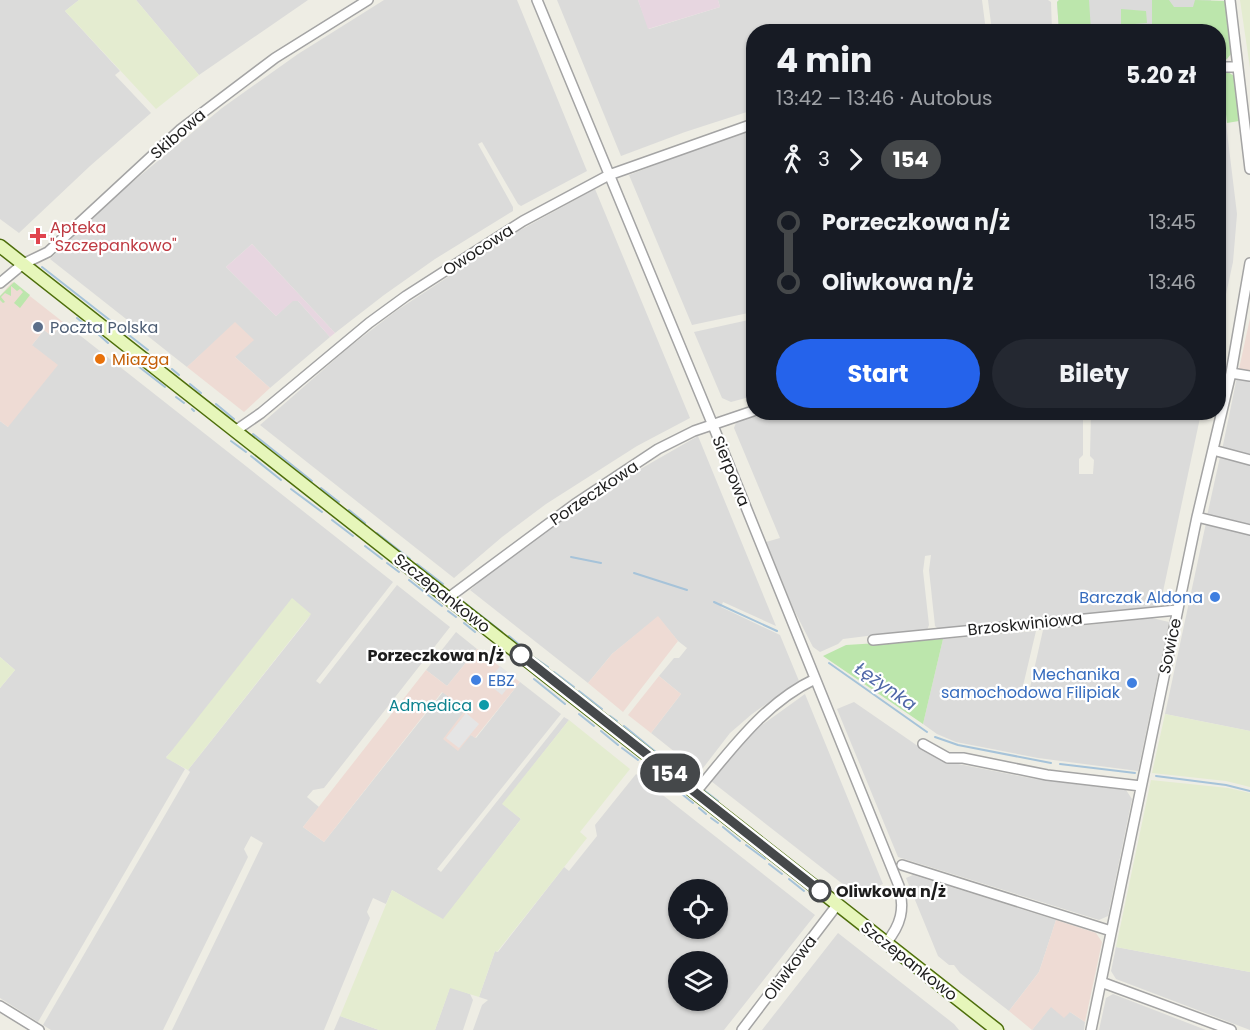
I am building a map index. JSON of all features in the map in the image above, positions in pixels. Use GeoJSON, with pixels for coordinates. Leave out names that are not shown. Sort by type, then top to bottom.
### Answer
{"type":"FeatureCollection","features":[{"type":"Feature","properties":{"kind":"street","name":"Skibowa"},"geometry":{"type":"LineString","coordinates":[[0,283],[23,264],[48,252],[181,129],[255,71],[368,0]]}},
{"type":"Feature","properties":{"kind":"street","name":"Sierpowa"},"geometry":{"type":"LineString","coordinates":[[537,0],[712,423],[899,886],[902,899],[901,918],[898,928],[886,943]]}},
{"type":"Feature","properties":{"kind":"street"},"geometry":{"type":"LineString","coordinates":[[1230,0],[1250,169]]}},
{"type":"Feature","properties":{"kind":"street"},"geometry":{"type":"LineString","coordinates":[[1226,67],[1237,67]]}},
{"type":"Feature","properties":{"kind":"street","name":"Owocowa"},"geometry":{"type":"LineString","coordinates":[[235,431],[261,413],[369,323],[406,296],[524,220],[609,175],[746,126]]}},
{"type":"Feature","properties":{"kind":"street","name":"Szczepankowo"},"geometry":{"type":"LineString","coordinates":[[0,246],[997,1030]]}},
{"type":"Feature","properties":{"kind":"street","name":"Sowice"},"geometry":{"type":"LineString","coordinates":[[1226,397],[1250,263]]}},
{"type":"Feature","properties":{"kind":"street"},"geometry":{"type":"LineString","coordinates":[[1226,377],[1250,376]]}},
{"type":"Feature","properties":{"kind":"street","name":"Porzeczkowa"},"geometry":{"type":"LineString","coordinates":[[448,598],[618,475],[676,440],[712,423],[746,413]]}},
{"type":"Feature","properties":{"kind":"street","name":"Sowice"},"geometry":{"type":"LineString","coordinates":[[1091,1030],[1177,610],[1220,420]]}},
{"type":"Feature","properties":{"kind":"street"},"geometry":{"type":"LineString","coordinates":[[1213,450],[1250,460]]}},
{"type":"Feature","properties":{"kind":"street"},"geometry":{"type":"LineString","coordinates":[[1197,517],[1250,531]]}},
{"type":"Feature","properties":{"kind":"street","name":"Brzoskwiniowa"},"geometry":{"type":"LineString","coordinates":[[873,640],[1177,610]]}},
{"type":"Feature","properties":{"kind":"street"},"geometry":{"type":"LineString","coordinates":[[695,793],[758,719],[815,679]]}},
{"type":"Feature","properties":{"kind":"street"},"geometry":{"type":"LineString","coordinates":[[923,744],[948,758],[963,758],[1047,775],[1141,786]]}},
{"type":"Feature","properties":{"kind":"street"},"geometry":{"type":"LineString","coordinates":[[902,865],[1111,931]]}},
{"type":"Feature","properties":{"kind":"street","name":"Oliwkowa"},"geometry":{"type":"LineString","coordinates":[[742,1030],[837,905]]}},
{"type":"Feature","properties":{"kind":"street"},"geometry":{"type":"LineString","coordinates":[[1101,982],[1231,1030]]}},
{"type":"Feature","properties":{"kind":"street"},"geometry":{"type":"LineString","coordinates":[[0,1006],[39,1030]]}},
{"type":"Feature","properties":{"kind":"shaded area"},"geometry":{"type":"Polygon","coordinates":[[[0,0],[79,0],[65,11],[120,71],[115,75],[151,113],[90,166],[19,233],[0,219],[0,0]]]}},
{"type":"Feature","properties":{"kind":"shaded area"},"geometry":{"type":"Polygon","coordinates":[[[136,0],[308,0],[199,75],[136,0]]]}},
{"type":"Feature","properties":{"kind":"shaded area"},"geometry":{"type":"Polygon","coordinates":[[[384,0],[517,0],[587,171],[521,206],[482,142],[478,144],[513,207],[513,211],[435,259],[335,333],[252,244],[226,267],[276,316],[293,300],[298,301],[330,337],[270,388],[235,357],[236,323],[187,367],[50,259],[124,189],[222,108],[298,54],[384,0]]]}},
{"type":"Feature","properties":{"kind":"shaded area"},"geometry":{"type":"Polygon","coordinates":[[[557,0],[638,0],[649,29],[720,7],[718,0],[982,0],[985,24],[746,24],[746,112],[621,156],[557,0]]]}},
{"type":"Feature","properties":{"kind":"shaded area"},"geometry":{"type":"Polygon","coordinates":[[[638,0],[718,0],[720,7],[648,29],[638,0]]]}},
{"type":"Feature","properties":{"kind":"shaded area"},"geometry":{"type":"Polygon","coordinates":[[[988,0],[1048,0],[1051,2],[1052,24],[991,24],[988,0]]]}},
{"type":"Feature","properties":{"kind":"shaded area"},"geometry":{"type":"Polygon","coordinates":[[[1059,0],[1211,0],[1214,24],[1059,24],[1057,2],[1059,0]]]}},
{"type":"Feature","properties":{"kind":"shaded area"},"geometry":{"type":"Polygon","coordinates":[[[1226,123],[1237,214],[1233,262],[1226,294],[1226,123]]]}},
{"type":"Feature","properties":{"kind":"shaded area"},"geometry":{"type":"Polygon","coordinates":[[[746,132],[746,313],[692,325],[629,175],[746,132]]]}},
{"type":"Feature","properties":{"kind":"shaded area"},"geometry":{"type":"Polygon","coordinates":[[[595,189],[690,418],[637,446],[546,504],[502,537],[454,578],[260,425],[348,348],[396,311],[515,233],[595,189]]]}},
{"type":"Feature","properties":{"kind":"shaded area"},"geometry":{"type":"Polygon","coordinates":[[[252,244],[335,333],[330,337],[298,301],[293,301],[276,316],[226,267],[252,244]]]}},
{"type":"Feature","properties":{"kind":"shaded area"},"geometry":{"type":"Polygon","coordinates":[[[12,282],[63,322],[52,336],[44,330],[32,345],[58,365],[8,427],[0,421],[0,296],[12,282]]]}},
{"type":"Feature","properties":{"kind":"shaded area"},"geometry":{"type":"Polygon","coordinates":[[[1250,318],[1250,372],[1239,369],[1250,318]]]}},
{"type":"Feature","properties":{"kind":"shaded area"},"geometry":{"type":"Polygon","coordinates":[[[746,321],[746,398],[731,402],[722,398],[694,332],[746,321]]]}},
{"type":"Feature","properties":{"kind":"shaded area"},"geometry":{"type":"Polygon","coordinates":[[[63,322],[393,582],[316,681],[320,684],[397,585],[450,627],[324,788],[313,790],[307,797],[319,807],[303,827],[324,842],[443,692],[466,709],[471,735],[476,738],[520,682],[561,714],[437,869],[441,872],[564,717],[569,720],[503,804],[521,819],[443,920],[392,890],[386,904],[373,898],[367,912],[370,918],[324,1030],[172,1030],[263,843],[251,836],[244,849],[248,857],[163,1030],[51,1030],[43,1025],[190,772],[188,770],[311,615],[166,757],[185,769],[38,1022],[0,998],[0,688],[15,670],[0,657],[0,421],[8,427],[32,345],[44,330],[52,336],[63,322]]]}},
{"type":"Feature","properties":{"kind":"shaded area"},"geometry":{"type":"Polygon","coordinates":[[[235,322],[254,340],[235,357],[270,388],[244,412],[187,367],[235,322]]]}},
{"type":"Feature","properties":{"kind":"shaded area"},"geometry":{"type":"Polygon","coordinates":[[[1237,377],[1250,381],[1250,457],[1222,450],[1237,377]]]}},
{"type":"Feature","properties":{"kind":"shaded area"},"geometry":{"type":"Polygon","coordinates":[[[746,418],[746,420],[1083,420],[1083,455],[1079,459],[1079,474],[1093,474],[1094,460],[1090,456],[1091,420],[1200,420],[1161,601],[1153,608],[939,630],[935,626],[929,570],[931,555],[925,556],[923,571],[929,625],[927,630],[843,639],[838,644],[820,652],[813,647],[793,608],[766,542],[780,538],[734,428],[737,420],[746,418]]]}},
{"type":"Feature","properties":{"kind":"shaded area"},"geometry":{"type":"Polygon","coordinates":[[[698,436],[776,626],[723,602],[721,607],[780,635],[799,681],[752,714],[730,733],[700,772],[651,733],[681,694],[659,676],[674,658],[679,658],[687,648],[658,617],[612,654],[588,683],[470,590],[504,561],[602,491],[698,436]]]}},
{"type":"Feature","properties":{"kind":"shaded area"},"geometry":{"type":"Polygon","coordinates":[[[1220,457],[1250,465],[1250,527],[1207,516],[1220,457]]]}},
{"type":"Feature","properties":{"kind":"shaded area"},"geometry":{"type":"Polygon","coordinates":[[[1206,523],[1250,534],[1250,731],[1165,714],[1206,523]]]}},
{"type":"Feature","properties":{"kind":"shaded area"},"geometry":{"type":"Polygon","coordinates":[[[658,616],[678,641],[623,712],[588,683],[612,654],[658,616]]]}},
{"type":"Feature","properties":{"kind":"shaded area"},"geometry":{"type":"Polygon","coordinates":[[[1152,618],[1169,622],[1138,771],[1038,758],[956,742],[937,734],[923,724],[943,639],[1036,631],[1022,690],[1029,692],[1043,630],[1152,618]]]}},
{"type":"Feature","properties":{"kind":"shaded area"},"geometry":{"type":"Polygon","coordinates":[[[456,632],[477,649],[447,686],[426,670],[456,632]]]}},
{"type":"Feature","properties":{"kind":"shaded area"},"geometry":{"type":"Polygon","coordinates":[[[477,649],[520,682],[475,738],[471,735],[458,751],[443,739],[466,709],[442,692],[324,842],[303,827],[426,670],[447,686],[477,649]]]}},
{"type":"Feature","properties":{"kind":"shaded area"},"geometry":{"type":"Polygon","coordinates":[[[500,666],[515,678],[502,695],[487,683],[500,666]]]}},
{"type":"Feature","properties":{"kind":"shaded area"},"geometry":{"type":"Polygon","coordinates":[[[659,676],[681,694],[651,733],[628,715],[659,676]]]}},
{"type":"Feature","properties":{"kind":"shaded area"},"geometry":{"type":"Polygon","coordinates":[[[805,694],[883,884],[858,896],[711,781],[739,745],[755,730],[805,694]]]}},
{"type":"Feature","properties":{"kind":"shaded area"},"geometry":{"type":"Polygon","coordinates":[[[854,702],[928,753],[948,762],[1035,779],[1126,790],[1132,799],[1108,916],[1099,920],[898,857],[837,709],[854,702]]]}},
{"type":"Feature","properties":{"kind":"shaded area"},"geometry":{"type":"Polygon","coordinates":[[[466,713],[479,724],[459,748],[446,738],[466,713]]]}},
{"type":"Feature","properties":{"kind":"shaded area"},"geometry":{"type":"Polygon","coordinates":[[[636,774],[815,915],[724,1030],[473,1030],[482,1005],[488,1000],[479,997],[495,951],[498,952],[564,867],[569,871],[597,836],[595,825],[636,774]]]}},
{"type":"Feature","properties":{"kind":"shaded area"},"geometry":{"type":"Polygon","coordinates":[[[913,875],[1056,920],[1039,972],[1009,1011],[960,973],[954,965],[949,965],[938,956],[906,878],[913,875]]]}},
{"type":"Feature","properties":{"kind":"shaded area"},"geometry":{"type":"Polygon","coordinates":[[[1056,920],[1096,933],[1102,942],[1085,1022],[1070,1012],[1064,1018],[1051,1007],[1032,1030],[1009,1011],[1039,972],[1056,920]]]}},
{"type":"Feature","properties":{"kind":"shaded area"},"geometry":{"type":"Polygon","coordinates":[[[838,933],[954,1024],[959,1030],[762,1030],[838,933]]]}},
{"type":"Feature","properties":{"kind":"shaded area"},"geometry":{"type":"Polygon","coordinates":[[[1116,947],[1250,972],[1250,1030],[1116,979],[1111,971],[1116,947]]]}},
{"type":"Feature","properties":{"kind":"shaded area"},"geometry":{"type":"Polygon","coordinates":[[[450,987],[470,994],[473,1000],[463,1030],[435,1030],[450,987]]]}},
{"type":"Feature","properties":{"kind":"shaded area"},"geometry":{"type":"Polygon","coordinates":[[[1113,994],[1206,1030],[1099,1030],[1106,998],[1113,994]]]}},
{"type":"Feature","properties":{"kind":"shaded area"},"geometry":{"type":"Polygon","coordinates":[[[1051,1006],[1070,1012],[1085,1022],[1084,1030],[1032,1030],[1051,1006]]]}},
{"type":"Feature","properties":{"kind":"shaded area"},"geometry":{"type":"Polygon","coordinates":[[[340,1016],[379,1030],[334,1030],[340,1016]]]}},
{"type":"Feature","properties":{"kind":"green space"},"geometry":{"type":"Polygon","coordinates":[[[79,0],[136,0],[199,75],[156,109],[65,11],[79,0]]]}},
{"type":"Feature","properties":{"kind":"green space"},"geometry":{"type":"Polygon","coordinates":[[[1059,0],[1089,0],[1091,24],[1059,24],[1057,2],[1059,0]]]}},
{"type":"Feature","properties":{"kind":"green space"},"geometry":{"type":"Polygon","coordinates":[[[1152,0],[1169,0],[1174,7],[1193,7],[1195,0],[1226,1],[1231,54],[1226,60],[1226,24],[1152,24],[1152,0]]]}},
{"type":"Feature","properties":{"kind":"green space"},"geometry":{"type":"Polygon","coordinates":[[[1240,0],[1250,0],[1250,68],[1240,0]]]}},
{"type":"Feature","properties":{"kind":"green space"},"geometry":{"type":"Polygon","coordinates":[[[1121,9],[1146,11],[1147,23],[1121,24],[1121,9]]]}},
{"type":"Feature","properties":{"kind":"green space"},"geometry":{"type":"Polygon","coordinates":[[[1226,72],[1234,76],[1239,121],[1227,123],[1226,72]]]}},
{"type":"Feature","properties":{"kind":"green space"},"geometry":{"type":"Polygon","coordinates":[[[14,282],[30,295],[20,308],[14,303],[23,292],[20,289],[17,291],[11,286],[11,296],[5,293],[1,297],[5,302],[0,300],[0,296],[14,282]]]}},
{"type":"Feature","properties":{"kind":"green space"},"geometry":{"type":"Polygon","coordinates":[[[292,598],[311,614],[188,770],[166,758],[292,598]]]}},
{"type":"Feature","properties":{"kind":"green space"},"geometry":{"type":"Polygon","coordinates":[[[943,639],[923,724],[823,656],[846,645],[943,639]]]}},
{"type":"Feature","properties":{"kind":"green space"},"geometry":{"type":"Polygon","coordinates":[[[0,657],[15,670],[0,688],[0,657]]]}},
{"type":"Feature","properties":{"kind":"green space"},"geometry":{"type":"Polygon","coordinates":[[[1165,714],[1250,731],[1250,787],[1226,781],[1152,773],[1165,714]]]}},
{"type":"Feature","properties":{"kind":"green space"},"geometry":{"type":"Polygon","coordinates":[[[569,720],[630,769],[580,832],[587,838],[497,952],[495,951],[479,997],[450,988],[435,1030],[379,1030],[340,1016],[392,890],[443,919],[521,819],[502,804],[569,720]]]}},
{"type":"Feature","properties":{"kind":"green space"},"geometry":{"type":"Polygon","coordinates":[[[1151,780],[1228,788],[1250,793],[1250,972],[1116,947],[1151,780]]]}},
{"type":"Feature","properties":{"kind":"waterway"},"geometry":{"type":"LineString","coordinates":[[42,267],[148,350]]}},
{"type":"Feature","properties":{"kind":"waterway"},"geometry":{"type":"LineString","coordinates":[[77,318],[83,323]]}},
{"type":"Feature","properties":{"kind":"waterway"},"geometry":{"type":"LineString","coordinates":[[98,334],[108,343]]}},
{"type":"Feature","properties":{"kind":"waterway"},"geometry":{"type":"LineString","coordinates":[[153,355],[163,362]]}},
{"type":"Feature","properties":{"kind":"waterway"},"geometry":{"type":"LineString","coordinates":[[134,363],[165,387]]}},
{"type":"Feature","properties":{"kind":"waterway"},"geometry":{"type":"LineString","coordinates":[[172,369],[179,375]]}},
{"type":"Feature","properties":{"kind":"waterway"},"geometry":{"type":"LineString","coordinates":[[190,384],[201,393]]}},
{"type":"Feature","properties":{"kind":"waterway"},"geometry":{"type":"LineString","coordinates":[[176,397],[184,403]]}},
{"type":"Feature","properties":{"kind":"waterway"},"geometry":{"type":"LineString","coordinates":[[216,404],[234,419]]}},
{"type":"Feature","properties":{"kind":"waterway"},"geometry":{"type":"LineString","coordinates":[[253,434],[312,481]]}},
{"type":"Feature","properties":{"kind":"waterway"},"geometry":{"type":"LineString","coordinates":[[231,441],[246,452]]}},
{"type":"Feature","properties":{"kind":"waterway"},"geometry":{"type":"LineString","coordinates":[[251,456],[281,480]]}},
{"type":"Feature","properties":{"kind":"waterway"},"geometry":{"type":"LineString","coordinates":[[321,488],[339,502]]}},
{"type":"Feature","properties":{"kind":"waterway"},"geometry":{"type":"LineString","coordinates":[[291,489],[322,512]]}},
{"type":"Feature","properties":{"kind":"waterway"},"geometry":{"type":"LineString","coordinates":[[349,510],[365,523]]}},
{"type":"Feature","properties":{"kind":"waterway"},"geometry":{"type":"LineString","coordinates":[[332,520],[353,536]]}},
{"type":"Feature","properties":{"kind":"waterway"},"geometry":{"type":"LineString","coordinates":[[377,533],[410,559]]}},
{"type":"Feature","properties":{"kind":"waterway"},"geometry":{"type":"LineString","coordinates":[[365,546],[382,559]]}},
{"type":"Feature","properties":{"kind":"waterway","name":"Łężynka"},"geometry":{"type":"LineString","coordinates":[[571,557],[601,563]]}},
{"type":"Feature","properties":{"kind":"waterway"},"geometry":{"type":"LineString","coordinates":[[387,563],[399,572]]}},
{"type":"Feature","properties":{"kind":"waterway"},"geometry":{"type":"LineString","coordinates":[[417,564],[443,584]]}},
{"type":"Feature","properties":{"kind":"waterway","name":"Łężynka"},"geometry":{"type":"LineString","coordinates":[[634,573],[687,590]]}},
{"type":"Feature","properties":{"kind":"waterway"},"geometry":{"type":"LineString","coordinates":[[409,580],[442,606]]}},
{"type":"Feature","properties":{"kind":"waterway"},"geometry":{"type":"LineString","coordinates":[[461,600],[502,632]]}},
{"type":"Feature","properties":{"kind":"waterway","name":"Łężynka"},"geometry":{"type":"LineString","coordinates":[[714,602],[777,631]]}},
{"type":"Feature","properties":{"kind":"waterway"},"geometry":{"type":"LineString","coordinates":[[448,611],[456,617]]}},
{"type":"Feature","properties":{"kind":"waterway"},"geometry":{"type":"LineString","coordinates":[[464,623],[475,632]]}},
{"type":"Feature","properties":{"kind":"waterway"},"geometry":{"type":"LineString","coordinates":[[509,636],[529,653]]}},
{"type":"Feature","properties":{"kind":"waterway"},"geometry":{"type":"LineString","coordinates":[[535,658],[548,667]]}},
{"type":"Feature","properties":{"kind":"waterway","name":"Łężynka"},"geometry":{"type":"LineString","coordinates":[[829,663],[927,732]]}},
{"type":"Feature","properties":{"kind":"waterway"},"geometry":{"type":"LineString","coordinates":[[554,672],[574,687]]}},
{"type":"Feature","properties":{"kind":"waterway"},"geometry":{"type":"LineString","coordinates":[[534,679],[565,704]]}},
{"type":"Feature","properties":{"kind":"waterway"},"geometry":{"type":"LineString","coordinates":[[579,691],[602,709]]}},
{"type":"Feature","properties":{"kind":"waterway"},"geometry":{"type":"LineString","coordinates":[[579,714],[594,726]]}},
{"type":"Feature","properties":{"kind":"waterway"},"geometry":{"type":"LineString","coordinates":[[610,716],[617,721]]}},
{"type":"Feature","properties":{"kind":"waterway"},"geometry":{"type":"LineString","coordinates":[[624,726],[657,753]]}},
{"type":"Feature","properties":{"kind":"waterway"},"geometry":{"type":"LineString","coordinates":[[601,731],[618,745]]}},
{"type":"Feature","properties":{"kind":"waterway","name":"Łężynka"},"geometry":{"type":"LineString","coordinates":[[935,737],[958,745],[1051,763]]}},
{"type":"Feature","properties":{"kind":"waterway"},"geometry":{"type":"LineString","coordinates":[[622,748],[638,760]]}},
{"type":"Feature","properties":{"kind":"waterway"},"geometry":{"type":"LineString","coordinates":[[664,758],[694,783]]}},
{"type":"Feature","properties":{"kind":"waterway"},"geometry":{"type":"LineString","coordinates":[[644,764],[651,770]]}},
{"type":"Feature","properties":{"kind":"waterway","name":"Łężynka"},"geometry":{"type":"LineString","coordinates":[[1060,764],[1135,773]]}},
{"type":"Feature","properties":{"kind":"waterway"},"geometry":{"type":"LineString","coordinates":[[656,774],[667,782]]}},
{"type":"Feature","properties":{"kind":"waterway","name":"Łężynka"},"geometry":{"type":"LineString","coordinates":[[1156,776],[1226,785],[1250,791]]}},
{"type":"Feature","properties":{"kind":"waterway"},"geometry":{"type":"LineString","coordinates":[[672,786],[693,803]]}},
{"type":"Feature","properties":{"kind":"waterway"},"geometry":{"type":"LineString","coordinates":[[705,791],[718,801]]}},
{"type":"Feature","properties":{"kind":"waterway"},"geometry":{"type":"LineString","coordinates":[[699,808],[706,814]]}},
{"type":"Feature","properties":{"kind":"waterway"},"geometry":{"type":"LineString","coordinates":[[711,818],[718,823]]}},
{"type":"Feature","properties":{"kind":"waterway"},"geometry":{"type":"LineString","coordinates":[[723,827],[740,841]]}},
{"type":"Feature","properties":{"kind":"waterway"},"geometry":{"type":"LineString","coordinates":[[746,845],[765,859]]}},
{"type":"Feature","properties":{"kind":"waterway"},"geometry":{"type":"LineString","coordinates":[[769,864],[782,874]]}},
{"type":"Feature","properties":{"kind":"waterway"},"geometry":{"type":"LineString","coordinates":[[789,879],[804,891]]}},
{"type":"Feature","properties":{"kind":"bus line","name":"154"},"geometry":{"type":"LineString","coordinates":[[521,655],[820,891]]}},
{"type":"Feature","properties":{"kind":"place","name":"Apteka \"Szczepankowo\""},"geometry":{"type":"Point","coordinates":[38,236]}},
{"type":"Feature","properties":{"kind":"place","name":"Poczta Polska"},"geometry":{"type":"Point","coordinates":[38,327]}},
{"type":"Feature","properties":{"kind":"place","name":"Miazga"},"geometry":{"type":"Point","coordinates":[100,359]}},
{"type":"Feature","properties":{"kind":"place","name":"Barczak Aldona"},"geometry":{"type":"Point","coordinates":[1215,597]}},
{"type":"Feature","properties":{"kind":"place","name":"Porzeczkowa n/ż"},"geometry":{"type":"Point","coordinates":[521,655]}},
{"type":"Feature","properties":{"kind":"place","name":"EBZ"},"geometry":{"type":"Point","coordinates":[476,680]}},
{"type":"Feature","properties":{"kind":"place","name":"Mechanika samochodowa Filipiak"},"geometry":{"type":"Point","coordinates":[1132,683]}},
{"type":"Feature","properties":{"kind":"place","name":"Admedica"},"geometry":{"type":"Point","coordinates":[484,705]}},
{"type":"Feature","properties":{"kind":"place","name":"Oliwkowa n/ż"},"geometry":{"type":"Point","coordinates":[820,891]}}]}
